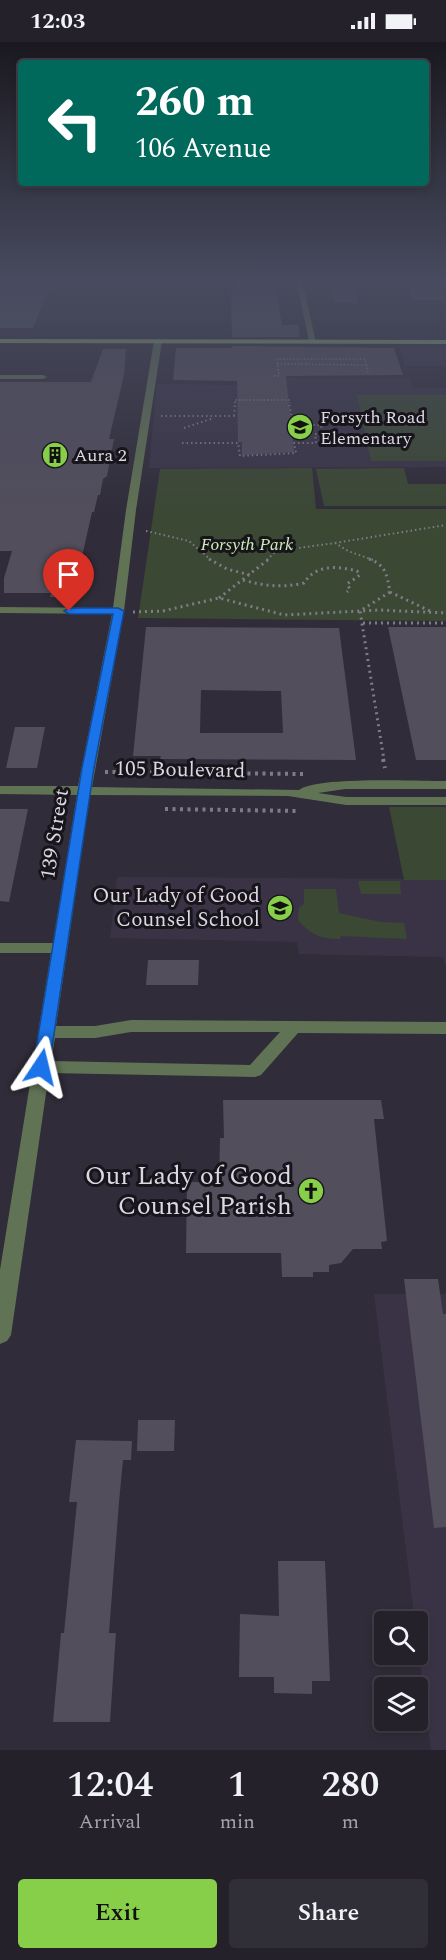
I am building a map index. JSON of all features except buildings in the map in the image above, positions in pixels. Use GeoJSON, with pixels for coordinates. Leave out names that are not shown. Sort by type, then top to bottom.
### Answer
{"type":"FeatureCollection","features":[{"type":"Feature","properties":{"kind":"street","name":"139 Street"},"geometry":{"type":"LineString","coordinates":[[0,1330],[85,790],[118,611],[131,510],[155,359]]}},
{"type":"Feature","properties":{"kind":"street"},"geometry":{"type":"LineString","coordinates":[[0,377],[43,377]]}},
{"type":"Feature","properties":{"kind":"street"},"geometry":{"type":"LineString","coordinates":[[0,610],[118,611]]}},
{"type":"Feature","properties":{"kind":"street","name":"105 Boulevard"},"geometry":{"type":"LineString","coordinates":[[288,792],[345,784],[446,785]]}},
{"type":"Feature","properties":{"kind":"street","name":"105 Boulevard"},"geometry":{"type":"LineString","coordinates":[[0,790],[288,792],[346,801],[446,801]]}},
{"type":"Feature","properties":{"kind":"street"},"geometry":{"type":"LineString","coordinates":[[0,948],[61,948]]}},
{"type":"Feature","properties":{"kind":"street"},"geometry":{"type":"LineString","coordinates":[[47,1032],[95,1032],[131,1026],[446,1028]]}},
{"type":"Feature","properties":{"kind":"street"},"geometry":{"type":"LineString","coordinates":[[41,1067],[255,1071],[294,1027]]}},
{"type":"Feature","properties":{"kind":"path"},"geometry":{"type":"LineString","coordinates":[[274,376],[279,376],[277,359],[365,359],[368,372]]}},
{"type":"Feature","properties":{"kind":"path"},"geometry":{"type":"LineString","coordinates":[[318,361],[347,362]]}},
{"type":"Feature","properties":{"kind":"path"},"geometry":{"type":"LineString","coordinates":[[277,364],[366,364]]}},
{"type":"Feature","properties":{"kind":"path"},"geometry":{"type":"LineString","coordinates":[[160,416],[235,416],[235,400],[289,400],[293,425],[321,425],[322,434],[315,434],[316,443],[294,443],[296,453],[268,453],[269,456],[240,456],[238,443],[182,443]]}},
{"type":"Feature","properties":{"kind":"path"},"geometry":{"type":"LineString","coordinates":[[205,416],[206,411]]}},
{"type":"Feature","properties":{"kind":"path"},"geometry":{"type":"LineString","coordinates":[[184,428],[220,416]]}},
{"type":"Feature","properties":{"kind":"path"},"geometry":{"type":"LineString","coordinates":[[219,598],[225,591],[251,575],[276,551],[446,525]]}},
{"type":"Feature","properties":{"kind":"path"},"geometry":{"type":"LineString","coordinates":[[146,531],[189,541],[209,559],[226,569],[251,575]]}},
{"type":"Feature","properties":{"kind":"path"},"geometry":{"type":"LineString","coordinates":[[335,543],[348,551],[380,562],[387,572],[390,592]]}},
{"type":"Feature","properties":{"kind":"path"},"geometry":{"type":"LineString","coordinates":[[242,579],[264,585],[290,587],[304,583],[307,575],[314,571],[337,568],[355,571],[360,575],[359,578],[348,582],[350,589],[346,592]]}},
{"type":"Feature","properties":{"kind":"path"},"geometry":{"type":"LineString","coordinates":[[360,611],[390,592]]}},
{"type":"Feature","properties":{"kind":"path"},"geometry":{"type":"LineString","coordinates":[[390,592],[433,613]]}},
{"type":"Feature","properties":{"kind":"path"},"geometry":{"type":"LineString","coordinates":[[118,611],[154,612],[219,598],[284,615],[360,611],[446,613]]}},
{"type":"Feature","properties":{"kind":"path"},"geometry":{"type":"LineString","coordinates":[[360,611],[385,768]]}},
{"type":"Feature","properties":{"kind":"path"},"geometry":{"type":"LineString","coordinates":[[363,623],[446,623]]}},
{"type":"Feature","properties":{"kind":"path"},"geometry":{"type":"LineString","coordinates":[[104,772],[315,774]]}},
{"type":"Feature","properties":{"kind":"path"},"geometry":{"type":"LineString","coordinates":[[164,808],[303,811]]}},
{"type":"Feature","properties":{"kind":"shaded area"},"geometry":{"type":"Polygon","coordinates":[[[403,359],[446,359],[446,366],[405,366],[403,359]]]}},
{"type":"Feature","properties":{"kind":"shaded area","name":"Forsyth Road Elementary"},"geometry":{"type":"Polygon","coordinates":[[[237,377],[409,378],[413,388],[446,388],[446,467],[149,468],[157,384],[237,385],[237,377]]]}},
{"type":"Feature","properties":{"kind":"shaded area","name":"Our Lady of Good Counsel School"},"geometry":{"type":"Polygon","coordinates":[[[117,877],[446,879],[446,967],[443,957],[299,954],[297,942],[110,938],[117,877]]]}},
{"type":"Feature","properties":{"kind":"shaded area"},"geometry":{"type":"Polygon","coordinates":[[[374,1294],[446,1294],[446,1750],[431,1750],[428,1726],[428,1677],[422,1677],[420,1665],[428,1665],[428,1611],[414,1611],[374,1294]]]}},
{"type":"Feature","properties":{"kind":"green space"},"geometry":{"type":"Polygon","coordinates":[[[357,395],[446,395],[446,461],[371,461],[357,395]]]}},
{"type":"Feature","properties":{"kind":"green space","name":"Forsyth Park"},"geometry":{"type":"Polygon","coordinates":[[[312,468],[316,509],[446,509],[446,621],[138,618],[160,469],[312,468]]]}},
{"type":"Feature","properties":{"kind":"green space"},"geometry":{"type":"Polygon","coordinates":[[[404,468],[408,484],[446,484],[446,506],[324,506],[316,469],[404,468]]]}},
{"type":"Feature","properties":{"kind":"green space"},"geometry":{"type":"Polygon","coordinates":[[[389,807],[446,807],[446,880],[404,880],[389,807]]]}},
{"type":"Feature","properties":{"kind":"green space"},"geometry":{"type":"Polygon","coordinates":[[[358,881],[400,881],[401,894],[361,894],[358,881]]]}},
{"type":"Feature","properties":{"kind":"green space"},"geometry":{"type":"Polygon","coordinates":[[[304,889],[336,889],[339,913],[381,922],[404,923],[407,939],[341,936],[340,939],[333,939],[317,935],[298,920],[299,908],[304,904],[304,889]]]}},
{"type":"Feature","properties":{"kind":"place","name":"Forsyth Road Elementary"},"geometry":{"type":"Point","coordinates":[300,427]}},
{"type":"Feature","properties":{"kind":"place","name":"Aura 2"},"geometry":{"type":"Point","coordinates":[55,455]}},
{"type":"Feature","properties":{"kind":"place","name":"Our Lady of Good Counsel School"},"geometry":{"type":"Point","coordinates":[280,908]}},
{"type":"Feature","properties":{"kind":"place","name":"Our Lady of Good Counsel Parish"},"geometry":{"type":"Point","coordinates":[311,1191]}},
{"type":"Feature","properties":{"kind":"route"},"geometry":{"type":"LineString","coordinates":[[41,1067],[88,768],[118,611],[69,611]]}}]}
